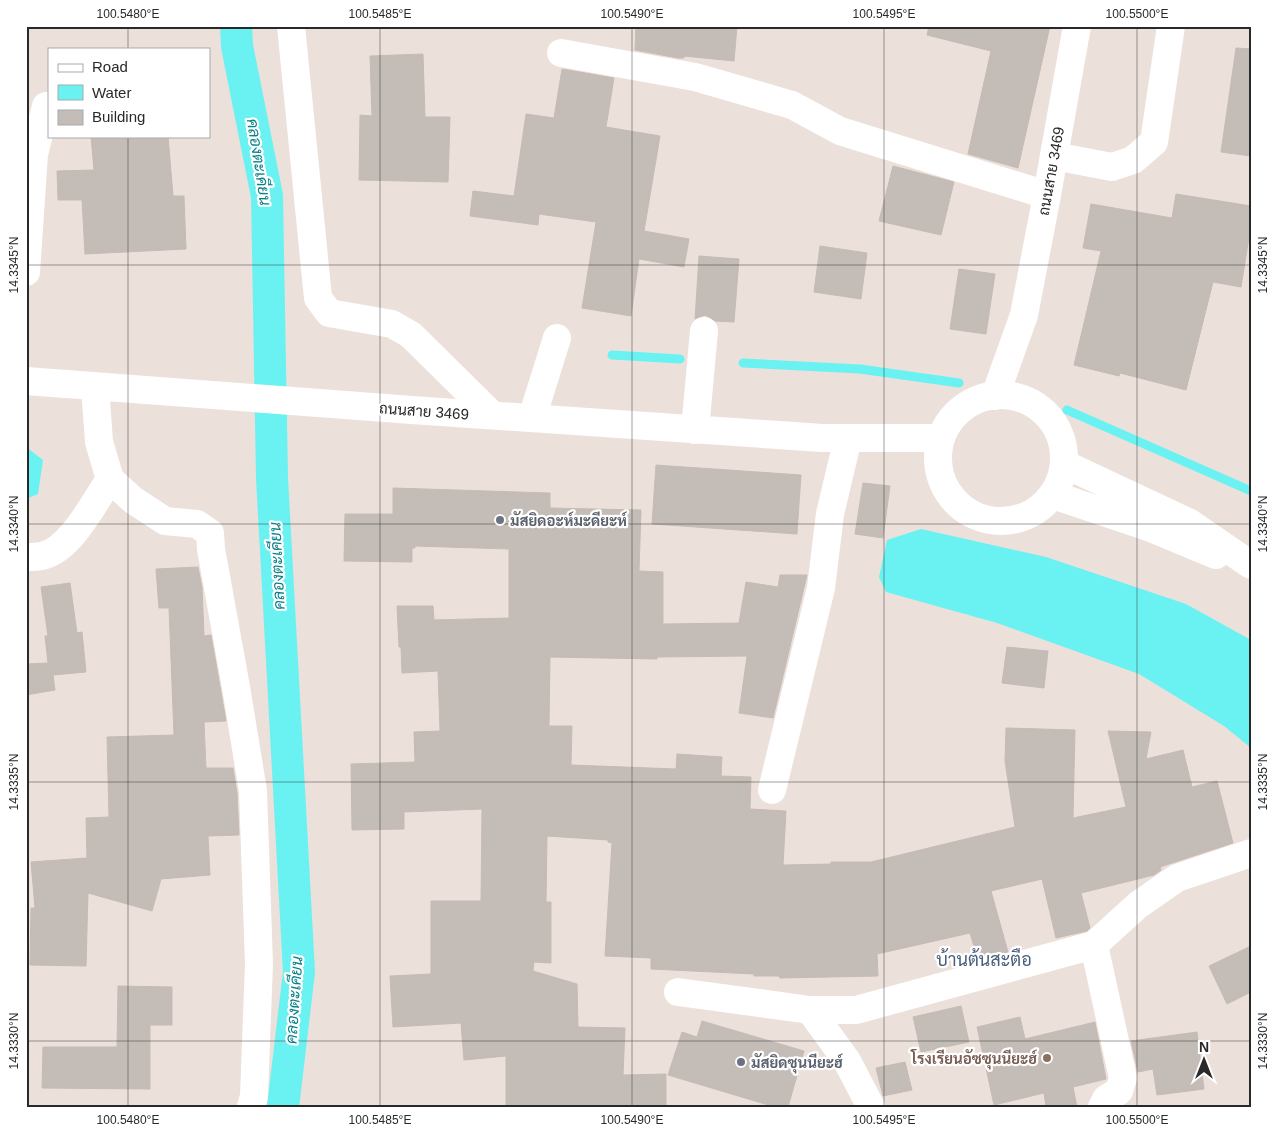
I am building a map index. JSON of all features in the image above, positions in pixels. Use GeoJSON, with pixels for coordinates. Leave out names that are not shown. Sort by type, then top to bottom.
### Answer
{"type":"FeatureCollection","features":[{"type":"Feature","properties":{"kind":"street"},"geometry":{"type":"LineString","coordinates":[[290,26],[318,298],[328,313],[392,324],[411,335],[492,416]]}},
{"type":"Feature","properties":{"kind":"street","name":"ถนนสาย 3469"},"geometry":{"type":"LineString","coordinates":[[995,396],[1024,315],[1077,26]]}},
{"type":"Feature","properties":{"kind":"street"},"geometry":{"type":"LineString","coordinates":[[1054,156],[1112,167],[1133,160],[1154,142],[1171,26]]}},
{"type":"Feature","properties":{"kind":"street"},"geometry":{"type":"LineString","coordinates":[[561,53],[695,77],[792,104],[840,131],[1047,194]]}},
{"type":"Feature","properties":{"kind":"street"},"geometry":{"type":"LineString","coordinates":[[26,272],[34,154],[46,106]]}},
{"type":"Feature","properties":{"kind":"street","name":"ถนนสาย 3469"},"geometry":{"type":"LineString","coordinates":[[1023,399],[1024,315]]}},
{"type":"Feature","properties":{"kind":"street"},"geometry":{"type":"LineString","coordinates":[[695,430],[704,331]]}},
{"type":"Feature","properties":{"kind":"street"},"geometry":{"type":"LineString","coordinates":[[532,418],[557,338]]}},
{"type":"Feature","properties":{"kind":"street","name":"ถนนสาย 3469"},"geometry":{"type":"LineString","coordinates":[[26,381],[839,440],[939,449]]}},
{"type":"Feature","properties":{"kind":"street"},"geometry":{"type":"LineString","coordinates":[[95,386],[99,442],[110,479],[133,500],[165,520],[197,524],[210,534],[253,791],[259,964],[254,1096],[251,1107]]}},
{"type":"Feature","properties":{"kind":"street"},"geometry":{"type":"LineString","coordinates":[[1007,395],[1023,399],[1038,407],[1050,418],[1064,448],[1064,464],[1060,480],[1053,495],[1034,511],[1012,520],[995,521],[979,517],[964,510],[952,498],[943,484],[938,469],[939,449],[949,422],[961,409],[974,400],[995,396],[1007,395]]}},
{"type":"Feature","properties":{"kind":"street"},"geometry":{"type":"LineString","coordinates":[[772,790],[821,588],[839,440]]}},
{"type":"Feature","properties":{"kind":"street"},"geometry":{"type":"LineString","coordinates":[[1064,464],[1190,523],[1251,565]]}},
{"type":"Feature","properties":{"kind":"street"},"geometry":{"type":"LineString","coordinates":[[26,557],[42,556],[62,546],[110,479]]}},
{"type":"Feature","properties":{"kind":"street"},"geometry":{"type":"LineString","coordinates":[[1053,495],[1151,528],[1251,569]]}},
{"type":"Feature","properties":{"kind":"street"},"geometry":{"type":"LineString","coordinates":[[678,992],[810,1010],[856,1010],[1094,945],[1138,905],[1176,878],[1251,854]]}},
{"type":"Feature","properties":{"kind":"street"},"geometry":{"type":"LineString","coordinates":[[1094,945],[1122,1078],[1118,1091],[1106,1099],[1102,1107]]}},
{"type":"Feature","properties":{"kind":"street"},"geometry":{"type":"LineString","coordinates":[[810,1010],[847,1061],[871,1107]]}},
{"type":"Feature","properties":{"kind":"water"},"geometry":{"type":"Polygon","coordinates":[[[26,447],[43,460],[38,494],[26,499],[26,447]]]}},
{"type":"Feature","properties":{"kind":"water"},"geometry":{"type":"Polygon","coordinates":[[[921,529],[1046,557],[1186,604],[1251,640],[1251,748],[1224,726],[1139,674],[997,623],[886,592],[879,577],[887,540],[921,529]]]}},
{"type":"Feature","properties":{"kind":"building"},"geometry":{"type":"Polygon","coordinates":[[[636,26],[737,26],[734,61],[684,56],[684,58],[678,58],[635,50],[636,26]]]}},
{"type":"Feature","properties":{"kind":"building"},"geometry":{"type":"Polygon","coordinates":[[[929,26],[1050,26],[1018,168],[968,154],[991,51],[927,35],[929,26]]]}},
{"type":"Feature","properties":{"kind":"building"},"geometry":{"type":"Polygon","coordinates":[[[1236,48],[1251,49],[1251,156],[1221,152],[1236,48]]]}},
{"type":"Feature","properties":{"kind":"building"},"geometry":{"type":"Polygon","coordinates":[[[423,54],[425,117],[450,117],[448,182],[359,180],[360,115],[372,116],[370,56],[423,54]]]}},
{"type":"Feature","properties":{"kind":"building"},"geometry":{"type":"Polygon","coordinates":[[[562,69],[614,78],[606,127],[660,136],[644,231],[689,239],[684,267],[639,259],[631,316],[582,308],[596,222],[539,214],[538,225],[470,216],[473,191],[514,196],[526,114],[554,118],[562,69]]]}},
{"type":"Feature","properties":{"kind":"building"},"geometry":{"type":"Polygon","coordinates":[[[91,138],[168,138],[173,196],[184,196],[186,249],[85,254],[82,200],[58,200],[57,171],[94,170],[91,138]]]}},
{"type":"Feature","properties":{"kind":"building"},"geometry":{"type":"Polygon","coordinates":[[[893,166],[954,182],[941,235],[879,221],[893,166]]]}},
{"type":"Feature","properties":{"kind":"building"},"geometry":{"type":"Polygon","coordinates":[[[1176,194],[1251,206],[1251,225],[1241,287],[1213,282],[1186,390],[1120,373],[1119,376],[1074,365],[1101,251],[1083,248],[1091,204],[1172,218],[1176,194]]]}},
{"type":"Feature","properties":{"kind":"building"},"geometry":{"type":"Polygon","coordinates":[[[820,246],[867,253],[861,299],[814,292],[820,246]]]}},
{"type":"Feature","properties":{"kind":"building"},"geometry":{"type":"Polygon","coordinates":[[[699,256],[739,259],[734,322],[715,321],[705,315],[695,319],[699,256]]]}},
{"type":"Feature","properties":{"kind":"building"},"geometry":{"type":"Polygon","coordinates":[[[959,269],[995,274],[986,334],[950,329],[959,269]]]}},
{"type":"Feature","properties":{"kind":"building"},"geometry":{"type":"Polygon","coordinates":[[[656,465],[801,475],[797,534],[652,524],[656,465]]]}},
{"type":"Feature","properties":{"kind":"building"},"geometry":{"type":"Polygon","coordinates":[[[863,483],[890,486],[883,538],[855,534],[863,483]]]}},
{"type":"Feature","properties":{"kind":"building"},"geometry":{"type":"Polygon","coordinates":[[[393,488],[550,493],[550,508],[641,510],[639,571],[663,572],[663,624],[739,623],[746,582],[778,587],[780,575],[807,575],[773,718],[739,713],[747,656],[657,657],[657,659],[550,657],[549,726],[572,726],[571,765],[676,769],[677,754],[722,757],[721,776],[751,777],[750,809],[786,811],[783,865],[871,862],[1015,827],[1005,761],[1006,728],[1075,730],[1073,818],[1126,807],[1108,731],[1151,732],[1146,759],[1183,750],[1192,787],[1217,781],[1233,843],[1160,867],[1161,870],[1154,875],[1081,893],[1090,928],[1087,931],[1056,938],[1042,879],[991,891],[1008,952],[978,960],[970,933],[877,954],[878,976],[780,978],[779,976],[754,976],[754,974],[651,969],[651,958],[605,956],[612,843],[608,842],[608,840],[547,836],[546,902],[551,902],[551,963],[534,962],[533,971],[577,984],[578,1027],[625,1028],[623,1075],[666,1074],[666,1107],[506,1107],[506,1056],[464,1060],[461,1023],[393,1027],[390,976],[431,974],[431,901],[481,901],[482,809],[404,812],[404,829],[352,830],[351,764],[415,762],[414,732],[440,731],[438,671],[402,673],[397,606],[433,606],[434,620],[509,618],[509,549],[415,546],[415,548],[412,548],[412,562],[344,561],[345,514],[393,514],[393,488]]]}},
{"type":"Feature","properties":{"kind":"building"},"geometry":{"type":"Polygon","coordinates":[[[198,567],[202,587],[204,636],[211,635],[226,721],[204,722],[206,768],[233,768],[237,793],[239,835],[208,836],[210,875],[161,879],[152,911],[88,893],[86,966],[30,965],[31,908],[35,908],[31,862],[87,858],[86,818],[109,817],[107,737],[174,735],[169,608],[159,608],[156,569],[198,567]]]}},
{"type":"Feature","properties":{"kind":"building"},"geometry":{"type":"Polygon","coordinates":[[[70,583],[77,633],[82,632],[86,672],[53,675],[55,690],[26,695],[26,664],[48,663],[45,636],[48,636],[41,587],[70,583]]]}},
{"type":"Feature","properties":{"kind":"building"},"geometry":{"type":"Polygon","coordinates":[[[1007,647],[1048,651],[1044,688],[1002,683],[1007,647]]]}},
{"type":"Feature","properties":{"kind":"building"},"geometry":{"type":"Polygon","coordinates":[[[1251,946],[1251,992],[1227,1004],[1209,966],[1251,946]]]}},
{"type":"Feature","properties":{"kind":"building"},"geometry":{"type":"Polygon","coordinates":[[[118,986],[172,987],[172,1025],[150,1025],[150,1089],[42,1088],[43,1047],[117,1047],[118,986]]]}},
{"type":"Feature","properties":{"kind":"building"},"geometry":{"type":"Polygon","coordinates":[[[961,1006],[969,1042],[921,1052],[913,1017],[961,1006]]]}},
{"type":"Feature","properties":{"kind":"building","name":"โรงเรียนอัซซุนนียะฮ์"},"geometry":{"type":"Polygon","coordinates":[[[1020,1017],[1025,1039],[1095,1022],[1106,1079],[1073,1087],[1077,1107],[1046,1107],[1044,1093],[994,1105],[977,1027],[1020,1017]]]}},
{"type":"Feature","properties":{"kind":"building","name":"มัสยิดซุนนียะฮ์"},"geometry":{"type":"Polygon","coordinates":[[[702,1021],[804,1051],[788,1107],[775,1107],[668,1075],[682,1032],[697,1037],[702,1021]]]}},
{"type":"Feature","properties":{"kind":"building"},"geometry":{"type":"Polygon","coordinates":[[[1197,1032],[1204,1089],[1157,1095],[1153,1069],[1138,1072],[1131,1041],[1197,1032]]]}},
{"type":"Feature","properties":{"kind":"building"},"geometry":{"type":"Polygon","coordinates":[[[905,1062],[912,1090],[883,1096],[876,1068],[905,1062]]]}},
{"type":"Feature","properties":{"kind":"waterway","name":"คลองตะเคียน"},"geometry":{"type":"LineString","coordinates":[[236,26],[237,46],[267,196],[272,478],[299,972],[283,1107]]}},
{"type":"Feature","properties":{"kind":"waterway"},"geometry":{"type":"LineString","coordinates":[[612,355],[680,359]]}},
{"type":"Feature","properties":{"kind":"waterway"},"geometry":{"type":"LineString","coordinates":[[743,363],[860,369],[959,383]]}},
{"type":"Feature","properties":{"kind":"waterway"},"geometry":{"type":"LineString","coordinates":[[1067,410],[1251,491]]}},
{"type":"Feature","properties":{"kind":"place","name":"มัสยิดอะห์มะดียะห์"},"geometry":{"type":"Point","coordinates":[500,520]}},
{"type":"Feature","properties":{"kind":"place","name":"โรงเรียนอัซซุนนียะฮ์"},"geometry":{"type":"Point","coordinates":[1047,1058]}},
{"type":"Feature","properties":{"kind":"place","name":"มัสยิดซุนนียะฮ์"},"geometry":{"type":"Point","coordinates":[741,1062]}},
{"type":"Feature","properties":{"kind":"district","name":"บ้านต้นสะตือ"},"geometry":{"type":"Point","coordinates":[984,960]}}]}
